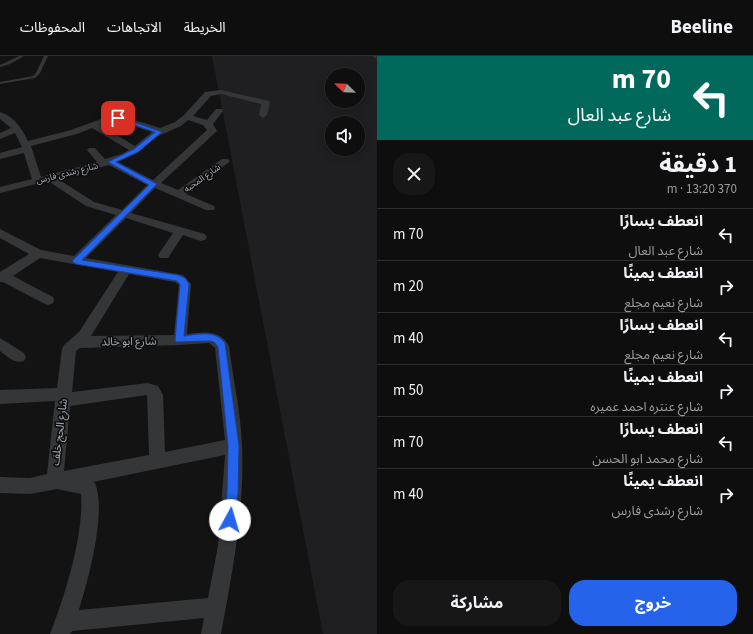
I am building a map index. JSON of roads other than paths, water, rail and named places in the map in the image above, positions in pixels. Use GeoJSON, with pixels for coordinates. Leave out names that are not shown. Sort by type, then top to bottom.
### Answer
{"type":"FeatureCollection","features":[{"type":"Feature","properties":{"kind":"street","name":"شارع رشدى فارس"},"geometry":{"type":"LineString","coordinates":[[0,190],[107,163],[136,150],[159,132],[178,124],[187,117],[208,94],[221,92],[266,103],[263,115]]}},
{"type":"Feature","properties":{"kind":"street"},"geometry":{"type":"LineString","coordinates":[[209,124],[219,110]]}},
{"type":"Feature","properties":{"kind":"street"},"geometry":{"type":"LineString","coordinates":[[0,115],[17,128],[27,147],[37,180]]}},
{"type":"Feature","properties":{"kind":"street"},"geometry":{"type":"LineString","coordinates":[[76,261],[154,184],[212,131],[209,124],[187,117]]}},
{"type":"Feature","properties":{"kind":"street"},"geometry":{"type":"LineString","coordinates":[[0,156],[108,119],[118,118],[159,132]]}},
{"type":"Feature","properties":{"kind":"street"},"geometry":{"type":"LineString","coordinates":[[93,125],[136,150]]}},
{"type":"Feature","properties":{"kind":"street"},"geometry":{"type":"LineString","coordinates":[[0,136],[17,128]]}},
{"type":"Feature","properties":{"kind":"street"},"geometry":{"type":"LineString","coordinates":[[92,150],[107,163],[210,208]]}},
{"type":"Feature","properties":{"kind":"street","name":"شارع المحبه"},"geometry":{"type":"LineString","coordinates":[[178,195],[225,161]]}},
{"type":"Feature","properties":{"kind":"street"},"geometry":{"type":"LineString","coordinates":[[50,178],[90,204],[201,237]]}},
{"type":"Feature","properties":{"kind":"street"},"geometry":{"type":"LineString","coordinates":[[164,255],[180,231]]}},
{"type":"Feature","properties":{"kind":"street"},"geometry":{"type":"LineString","coordinates":[[0,233],[38,254],[178,278],[184,282],[180,340]]}},
{"type":"Feature","properties":{"kind":"street"},"geometry":{"type":"LineString","coordinates":[[1,277],[38,254]]}},
{"type":"Feature","properties":{"kind":"street","name":"شارع الحج خلف"},"geometry":{"type":"LineString","coordinates":[[63,628],[78,576],[86,535],[91,497],[89,489],[81,485],[58,481],[55,472],[69,349],[79,342],[125,270]]}},
{"type":"Feature","properties":{"kind":"street"},"geometry":{"type":"LineString","coordinates":[[1,277],[48,300]]}},
{"type":"Feature","properties":{"kind":"street","name":"شارع ابو خالد"},"geometry":{"type":"LineString","coordinates":[[79,342],[180,340],[210,337],[217,340],[222,346],[234,446],[231,508],[227,546],[211,634]]}},
{"type":"Feature","properties":{"kind":"street"},"geometry":{"type":"LineString","coordinates":[[0,344],[19,357]]}},
{"type":"Feature","properties":{"kind":"street"},"geometry":{"type":"LineString","coordinates":[[0,397],[64,397],[148,389],[153,391],[155,395],[157,462]]}},
{"type":"Feature","properties":{"kind":"street"},"geometry":{"type":"LineString","coordinates":[[0,485],[30,486],[234,446]]}},
{"type":"Feature","properties":{"kind":"street"},"geometry":{"type":"LineString","coordinates":[[63,628],[216,606]]}},
{"type":"Feature","properties":{"kind":"lane"},"geometry":{"type":"LineString","coordinates":[[0,66],[22,56]]}},
{"type":"Feature","properties":{"kind":"lane"},"geometry":{"type":"LineString","coordinates":[[0,83],[34,77],[38,73],[46,56]]}}]}
